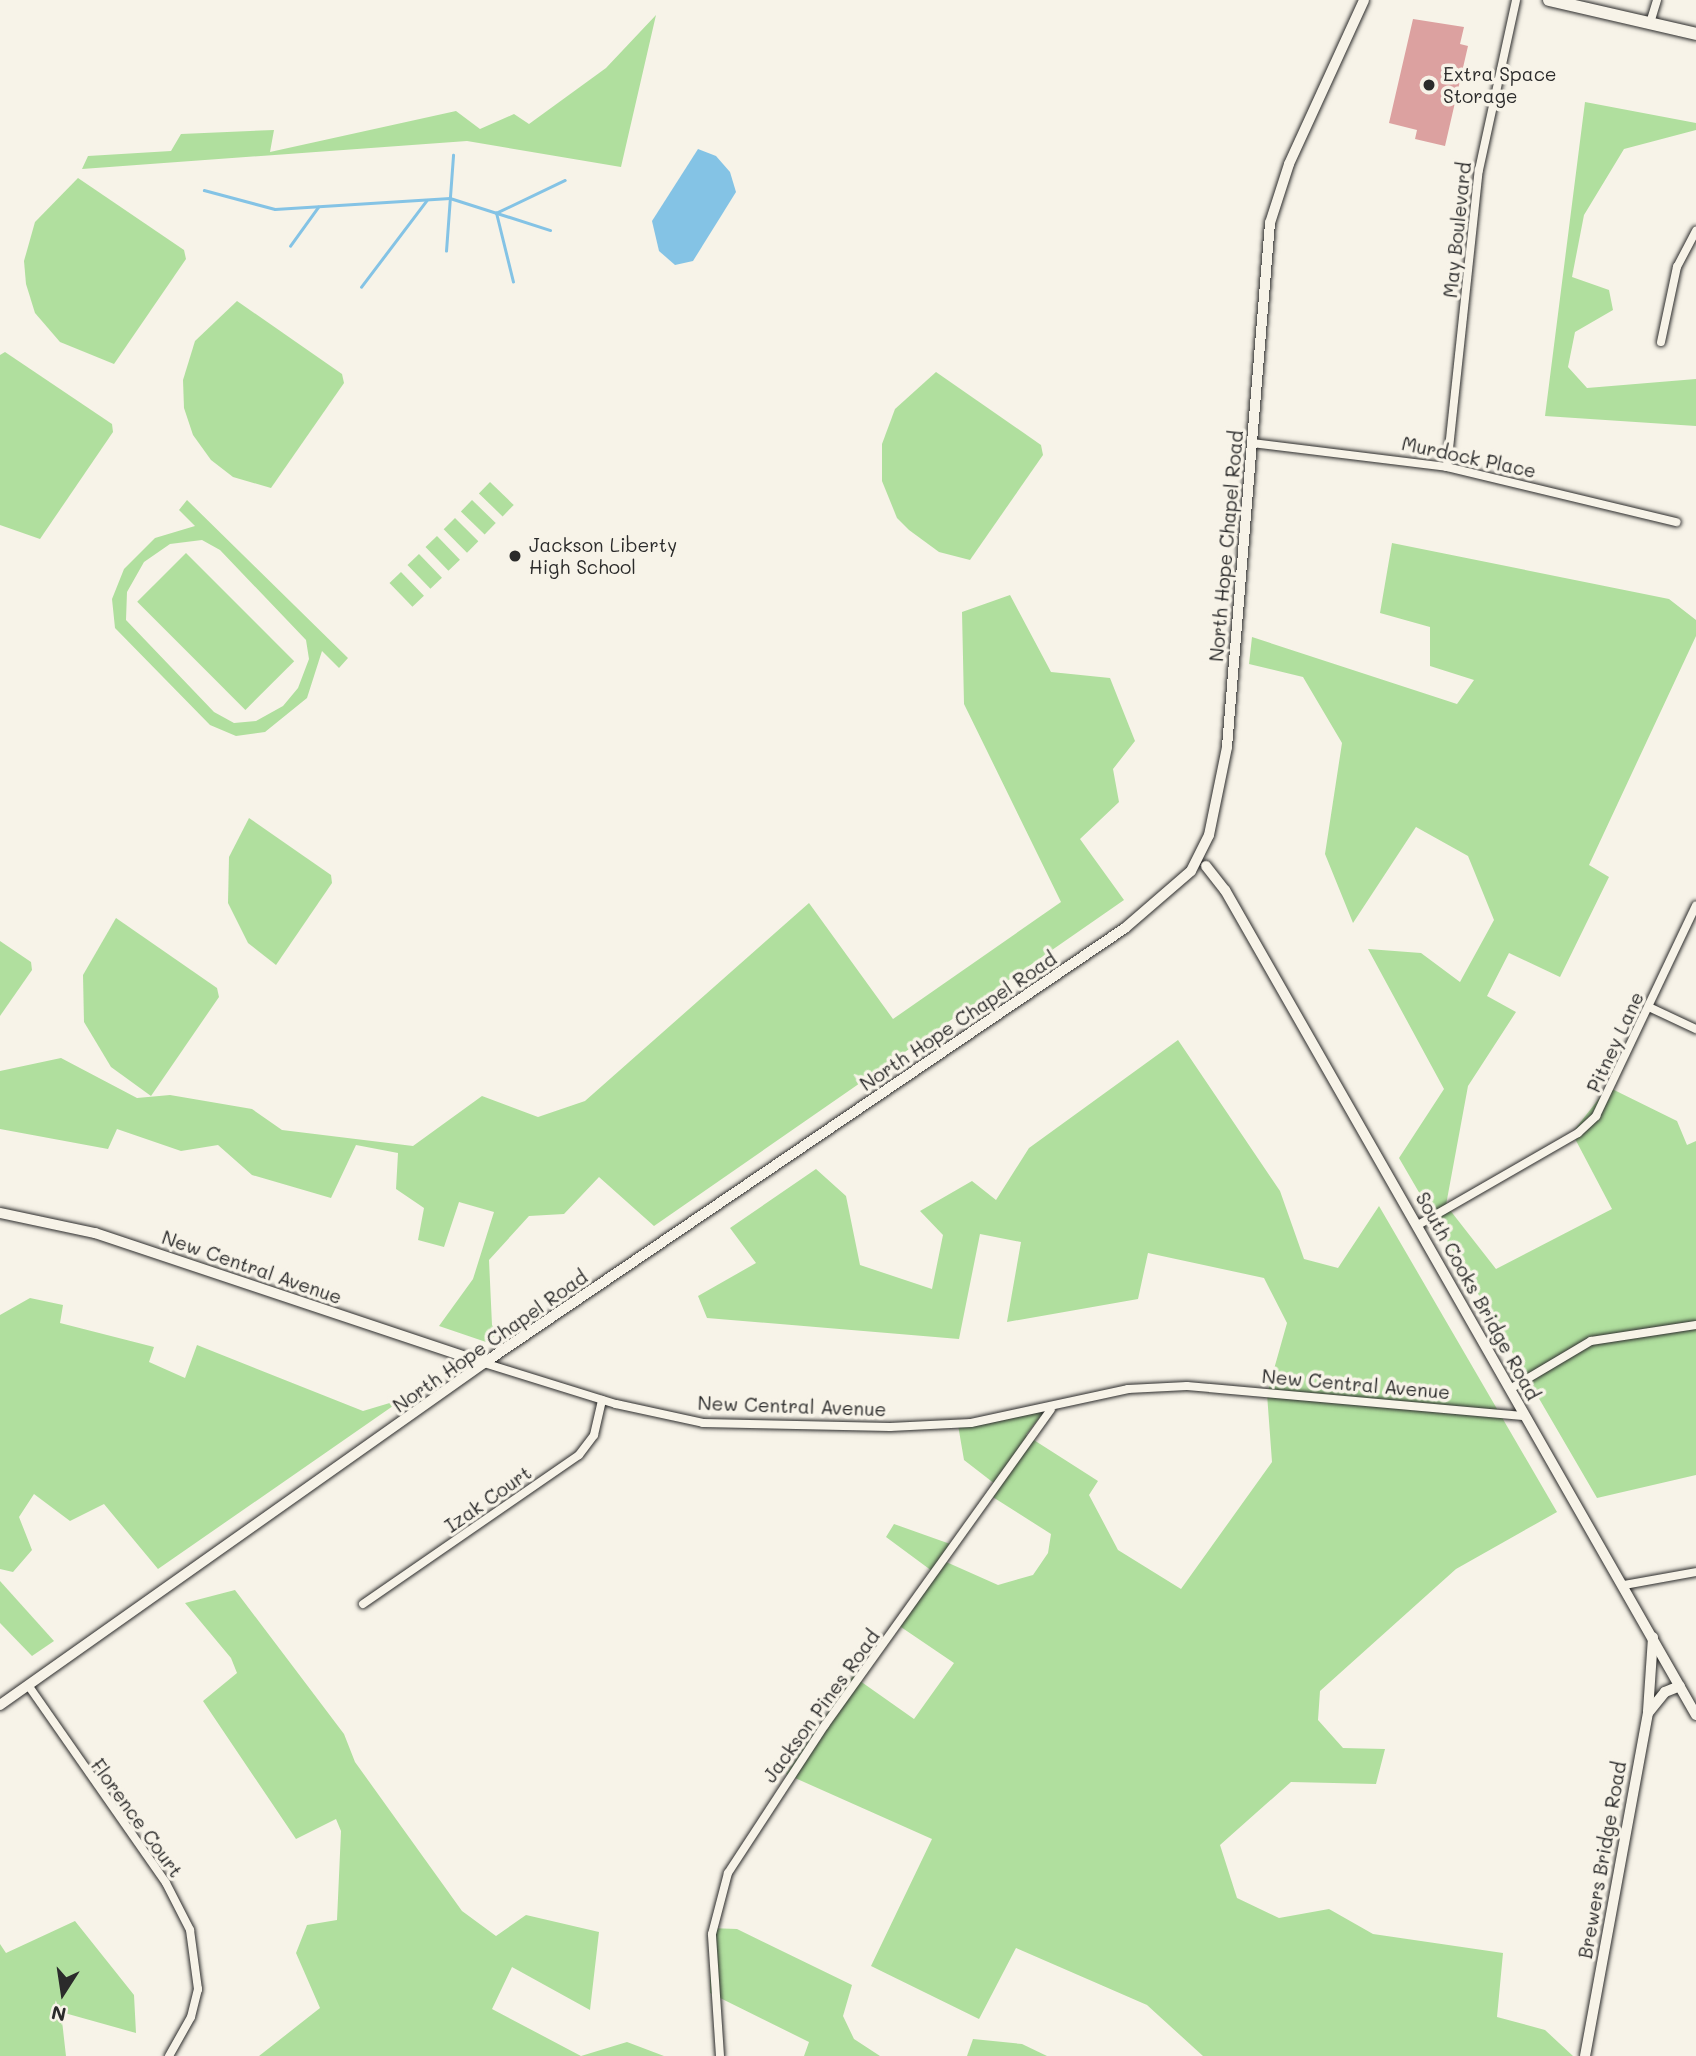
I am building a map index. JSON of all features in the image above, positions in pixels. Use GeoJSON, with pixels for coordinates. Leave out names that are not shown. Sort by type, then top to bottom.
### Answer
{"type":"FeatureCollection","features":[{"type":"Feature","properties":{"kind":"main road","name":"North Hope Chapel Road"},"geometry":{"type":"LineString","coordinates":[[0,1705],[484,1363],[1125,928],[1177,887],[1203,861],[1223,776],[1270,223],[1289,164],[1364,0]]}},
{"type":"Feature","properties":{"kind":"main road"},"geometry":{"type":"LineString","coordinates":[[1549,0],[1696,34]]}},
{"type":"Feature","properties":{"kind":"main road","name":"South Cooks Bridge Road"},"geometry":{"type":"LineString","coordinates":[[1203,861],[1418,1225],[1696,1714]]}},
{"type":"Feature","properties":{"kind":"main road","name":"New Central Avenue"},"geometry":{"type":"LineString","coordinates":[[0,1213],[95,1233],[484,1363]]}},
{"type":"Feature","properties":{"kind":"main road","name":"Brewers Bridge Road"},"geometry":{"type":"LineString","coordinates":[[1585,2056],[1648,1713],[1653,1637]]}},
{"type":"Feature","properties":{"kind":"main road"},"geometry":{"type":"LineString","coordinates":[[1648,1713],[1665,1692],[1680,1686]]}},
{"type":"Feature","properties":{"kind":"street","name":"May Boulevard"},"geometry":{"type":"LineString","coordinates":[[1447,467],[1479,170],[1516,0]]}},
{"type":"Feature","properties":{"kind":"street"},"geometry":{"type":"LineString","coordinates":[[1650,23],[1657,0]]}},
{"type":"Feature","properties":{"kind":"street"},"geometry":{"type":"LineString","coordinates":[[1661,342],[1677,267],[1696,232]]}},
{"type":"Feature","properties":{"kind":"street","name":"Murdock Place"},"geometry":{"type":"LineString","coordinates":[[1252,443],[1447,467],[1676,522]]}},
{"type":"Feature","properties":{"kind":"street","name":"Pitney Lane"},"geometry":{"type":"LineString","coordinates":[[1418,1225],[1588,1125],[1609,1095],[1696,905]]}},
{"type":"Feature","properties":{"kind":"street"},"geometry":{"type":"LineString","coordinates":[[1649,1007],[1696,1029]]}},
{"type":"Feature","properties":{"kind":"street"},"geometry":{"type":"LineString","coordinates":[[1510,1389],[1591,1341],[1696,1325]]}},
{"type":"Feature","properties":{"kind":"street","name":"New Central Avenue"},"geometry":{"type":"LineString","coordinates":[[484,1363],[658,1415],[747,1425],[933,1425],[1051,1409],[1128,1389],[1187,1386],[1526,1416]]}},
{"type":"Feature","properties":{"kind":"street","name":"Izak Court"},"geometry":{"type":"LineString","coordinates":[[363,1604],[579,1455],[594,1435],[602,1400]]}},
{"type":"Feature","properties":{"kind":"street","name":"Jackson Pines Road"},"geometry":{"type":"LineString","coordinates":[[720,2056],[712,1934],[732,1864],[1051,1409]]}},
{"type":"Feature","properties":{"kind":"street"},"geometry":{"type":"LineString","coordinates":[[1624,1585],[1696,1572]]}},
{"type":"Feature","properties":{"kind":"street","name":"Florence Court"},"geometry":{"type":"LineString","coordinates":[[28,1685],[166,1883],[190,1930],[198,1989],[191,2017],[169,2056]]}},
{"type":"Feature","properties":{"kind":"green space"},"geometry":{"type":"Polygon","coordinates":[[[656,15],[621,167],[467,141],[82,169],[88,156],[171,151],[181,134],[274,130],[270,152],[456,111],[480,129],[514,114],[529,124],[606,68],[656,15]]]}},
{"type":"Feature","properties":{"kind":"green space"},"geometry":{"type":"Polygon","coordinates":[[[1585,102],[1696,123],[1696,130],[1624,149],[1584,215],[1572,277],[1609,290],[1613,310],[1575,332],[1568,367],[1587,388],[1696,379],[1696,426],[1545,416],[1585,102]]]}},
{"type":"Feature","properties":{"kind":"green space"},"geometry":{"type":"Polygon","coordinates":[[[78,178],[184,250],[186,259],[114,364],[60,342],[35,313],[26,284],[24,261],[35,222],[78,178]]]}},
{"type":"Feature","properties":{"kind":"green space"},"geometry":{"type":"Polygon","coordinates":[[[237,301],[342,374],[344,383],[271,488],[233,477],[211,460],[193,435],[184,408],[183,380],[195,341],[237,301]]]}},
{"type":"Feature","properties":{"kind":"green space"},"geometry":{"type":"Polygon","coordinates":[[[5,352],[112,424],[113,432],[40,539],[0,525],[0,355],[5,352]]]}},
{"type":"Feature","properties":{"kind":"green space"},"geometry":{"type":"Polygon","coordinates":[[[936,372],[1041,445],[1043,455],[970,560],[939,552],[909,530],[897,518],[882,481],[882,444],[895,409],[936,372]]]}},
{"type":"Feature","properties":{"kind":"green space"},"geometry":{"type":"Polygon","coordinates":[[[490,482],[514,505],[503,516],[479,494],[490,482]]]}},
{"type":"Feature","properties":{"kind":"green space"},"geometry":{"type":"Polygon","coordinates":[[[187,500],[348,658],[339,668],[322,651],[307,698],[265,732],[236,736],[210,725],[115,628],[112,599],[124,569],[155,538],[195,526],[179,510],[187,500]],[[202,540],[170,544],[144,562],[127,592],[126,620],[214,712],[234,723],[256,721],[283,706],[298,688],[309,659],[306,640],[220,550],[202,540]]]}},
{"type":"Feature","properties":{"kind":"green space"},"geometry":{"type":"Polygon","coordinates":[[[472,500],[496,523],[485,534],[461,512],[472,500]]]}},
{"type":"Feature","properties":{"kind":"green space"},"geometry":{"type":"Polygon","coordinates":[[[455,518],[478,541],[467,553],[444,529],[455,518]]]}},
{"type":"Feature","properties":{"kind":"green space"},"geometry":{"type":"Polygon","coordinates":[[[437,536],[460,560],[448,571],[425,547],[437,536]]]}},
{"type":"Feature","properties":{"kind":"green space"},"geometry":{"type":"Polygon","coordinates":[[[1392,543],[1669,599],[1696,620],[1696,636],[1589,865],[1609,877],[1560,977],[1509,953],[1487,996],[1516,1012],[1468,1086],[1446,1205],[1496,1269],[1612,1209],[1572,1133],[1608,1087],[1677,1121],[1687,1145],[1696,1141],[1696,1475],[1597,1498],[1399,1158],[1444,1089],[1368,949],[1421,953],[1460,982],[1494,920],[1468,856],[1416,827],[1353,923],[1325,854],[1342,743],[1303,677],[1249,664],[1252,637],[1457,704],[1474,680],[1430,666],[1430,627],[1380,613],[1392,543]]]}},
{"type":"Feature","properties":{"kind":"green space"},"geometry":{"type":"Polygon","coordinates":[[[186,553],[294,661],[245,710],[137,602],[186,553]]]}},
{"type":"Feature","properties":{"kind":"green space"},"geometry":{"type":"Polygon","coordinates":[[[419,554],[442,578],[430,589],[407,565],[419,554]]]}},
{"type":"Feature","properties":{"kind":"green space"},"geometry":{"type":"Polygon","coordinates":[[[401,572],[424,596],[412,607],[389,583],[401,572]]]}},
{"type":"Feature","properties":{"kind":"green space"},"geometry":{"type":"Polygon","coordinates":[[[1010,595],[1051,672],[1110,678],[1135,741],[1113,769],[1119,802],[1080,839],[1124,900],[654,1226],[599,1177],[564,1214],[529,1216],[489,1260],[492,1325],[498,1334],[486,1342],[439,1326],[473,1279],[494,1212],[459,1202],[444,1247],[418,1240],[424,1208],[396,1189],[398,1153],[356,1145],[331,1198],[252,1175],[218,1145],[181,1151],[117,1129],[108,1149],[0,1129],[0,1071],[61,1058],[137,1098],[170,1095],[252,1109],[282,1130],[413,1146],[482,1096],[538,1117],[585,1101],[809,903],[893,1019],[1061,902],[964,704],[962,612],[1010,595]]]}},
{"type":"Feature","properties":{"kind":"green space"},"geometry":{"type":"Polygon","coordinates":[[[249,818],[331,875],[332,883],[276,965],[248,943],[228,903],[229,857],[249,818]]]}},
{"type":"Feature","properties":{"kind":"green space"},"geometry":{"type":"Polygon","coordinates":[[[116,918],[217,988],[219,997],[151,1096],[111,1067],[84,1022],[83,975],[116,918]]]}},
{"type":"Feature","properties":{"kind":"green space"},"geometry":{"type":"Polygon","coordinates":[[[0,941],[31,962],[32,970],[0,1016],[0,941]]]}},
{"type":"Feature","properties":{"kind":"green space"},"geometry":{"type":"Polygon","coordinates":[[[1178,1040],[1280,1191],[1304,1259],[1338,1268],[1379,1206],[1557,1512],[1456,1569],[1320,1691],[1318,1720],[1343,1748],[1385,1749],[1376,1784],[1291,1782],[1220,1845],[1237,1898],[1279,1918],[1329,1909],[1373,1934],[1503,1953],[1497,2017],[1545,2030],[1573,2056],[1203,2056],[1147,2005],[1016,1948],[979,2019],[871,1966],[932,1839],[786,1774],[853,1676],[914,1719],[954,1663],[895,1623],[932,1571],[886,1537],[894,1524],[953,1545],[944,1561],[998,1585],[1033,1575],[1048,1553],[1051,1534],[988,1494],[995,1484],[964,1460],[958,1425],[1047,1408],[1026,1435],[1098,1481],[1089,1495],[1118,1550],[1181,1589],[1272,1462],[1267,1394],[1287,1323],[1264,1278],[1148,1253],[1138,1299],[1007,1322],[1021,1242],[980,1234],[959,1339],[707,1318],[698,1296],[756,1263],[730,1228],[816,1169],[846,1196],[860,1265],[932,1289],[943,1235],[920,1211],[972,1181],[996,1200],[1029,1148],[1178,1040]]]}},
{"type":"Feature","properties":{"kind":"green space"},"geometry":{"type":"Polygon","coordinates":[[[30,1298],[63,1305],[60,1323],[154,1347],[149,1362],[185,1378],[197,1345],[363,1411],[403,1399],[158,1569],[104,1504],[70,1521],[34,1494],[19,1517],[32,1550],[13,1572],[0,1569],[0,1315],[30,1298]]]}},
{"type":"Feature","properties":{"kind":"green space"},"geometry":{"type":"Polygon","coordinates":[[[0,1581],[54,1641],[32,1656],[0,1623],[0,1581]]]}},
{"type":"Feature","properties":{"kind":"green space"},"geometry":{"type":"Polygon","coordinates":[[[235,1590],[344,1734],[355,1762],[462,1911],[496,1936],[526,1915],[599,1932],[590,2010],[512,1967],[492,2009],[581,2056],[259,2056],[320,2008],[296,1953],[307,1925],[337,1920],[341,1831],[336,1819],[296,1839],[203,1701],[237,1673],[231,1658],[185,1603],[235,1590]]]}},
{"type":"Feature","properties":{"kind":"green space"},"geometry":{"type":"Polygon","coordinates":[[[75,1921],[134,1995],[136,2033],[61,2012],[66,2056],[0,2056],[0,1944],[6,1953],[75,1921]]]}},
{"type":"Feature","properties":{"kind":"green space"},"geometry":{"type":"Polygon","coordinates":[[[710,1928],[737,1929],[852,1985],[843,2016],[854,2039],[880,2056],[804,2056],[809,2042],[710,1993],[710,1928]]]}},
{"type":"Feature","properties":{"kind":"green space"},"geometry":{"type":"Polygon","coordinates":[[[973,2039],[1022,2044],[1047,2056],[967,2056],[973,2039]]]}},
{"type":"Feature","properties":{"kind":"green space"},"geometry":{"type":"Polygon","coordinates":[[[627,2042],[664,2056],[581,2056],[627,2042]]]}},
{"type":"Feature","properties":{"kind":"water"},"geometry":{"type":"Polygon","coordinates":[[[698,149],[716,156],[730,172],[736,192],[693,261],[675,265],[659,251],[652,221],[698,149]]]}},
{"type":"Feature","properties":{"kind":"building","name":"Extra Space Storage"},"geometry":{"type":"Polygon","coordinates":[[[1413,19],[1464,27],[1460,44],[1468,46],[1445,146],[1415,139],[1417,130],[1389,123],[1413,19]]]}},
{"type":"Feature","properties":{"kind":"waterway"},"geometry":{"type":"LineString","coordinates":[[446,251],[453,155]]}},
{"type":"Feature","properties":{"kind":"waterway"},"geometry":{"type":"LineString","coordinates":[[513,282],[496,213],[565,180]]}},
{"type":"Feature","properties":{"kind":"waterway"},"geometry":{"type":"LineString","coordinates":[[204,190],[275,209],[450,198],[550,230]]}},
{"type":"Feature","properties":{"kind":"waterway"},"geometry":{"type":"LineString","coordinates":[[361,287],[426,201]]}},
{"type":"Feature","properties":{"kind":"waterway"},"geometry":{"type":"LineString","coordinates":[[290,246],[318,207]]}},
{"type":"Feature","properties":{"kind":"place","name":"Extra Space Storage"},"geometry":{"type":"Point","coordinates":[1429,85]}},
{"type":"Feature","properties":{"kind":"place","name":"Jackson Liberty High School"},"geometry":{"type":"Point","coordinates":[515,556]}}]}
